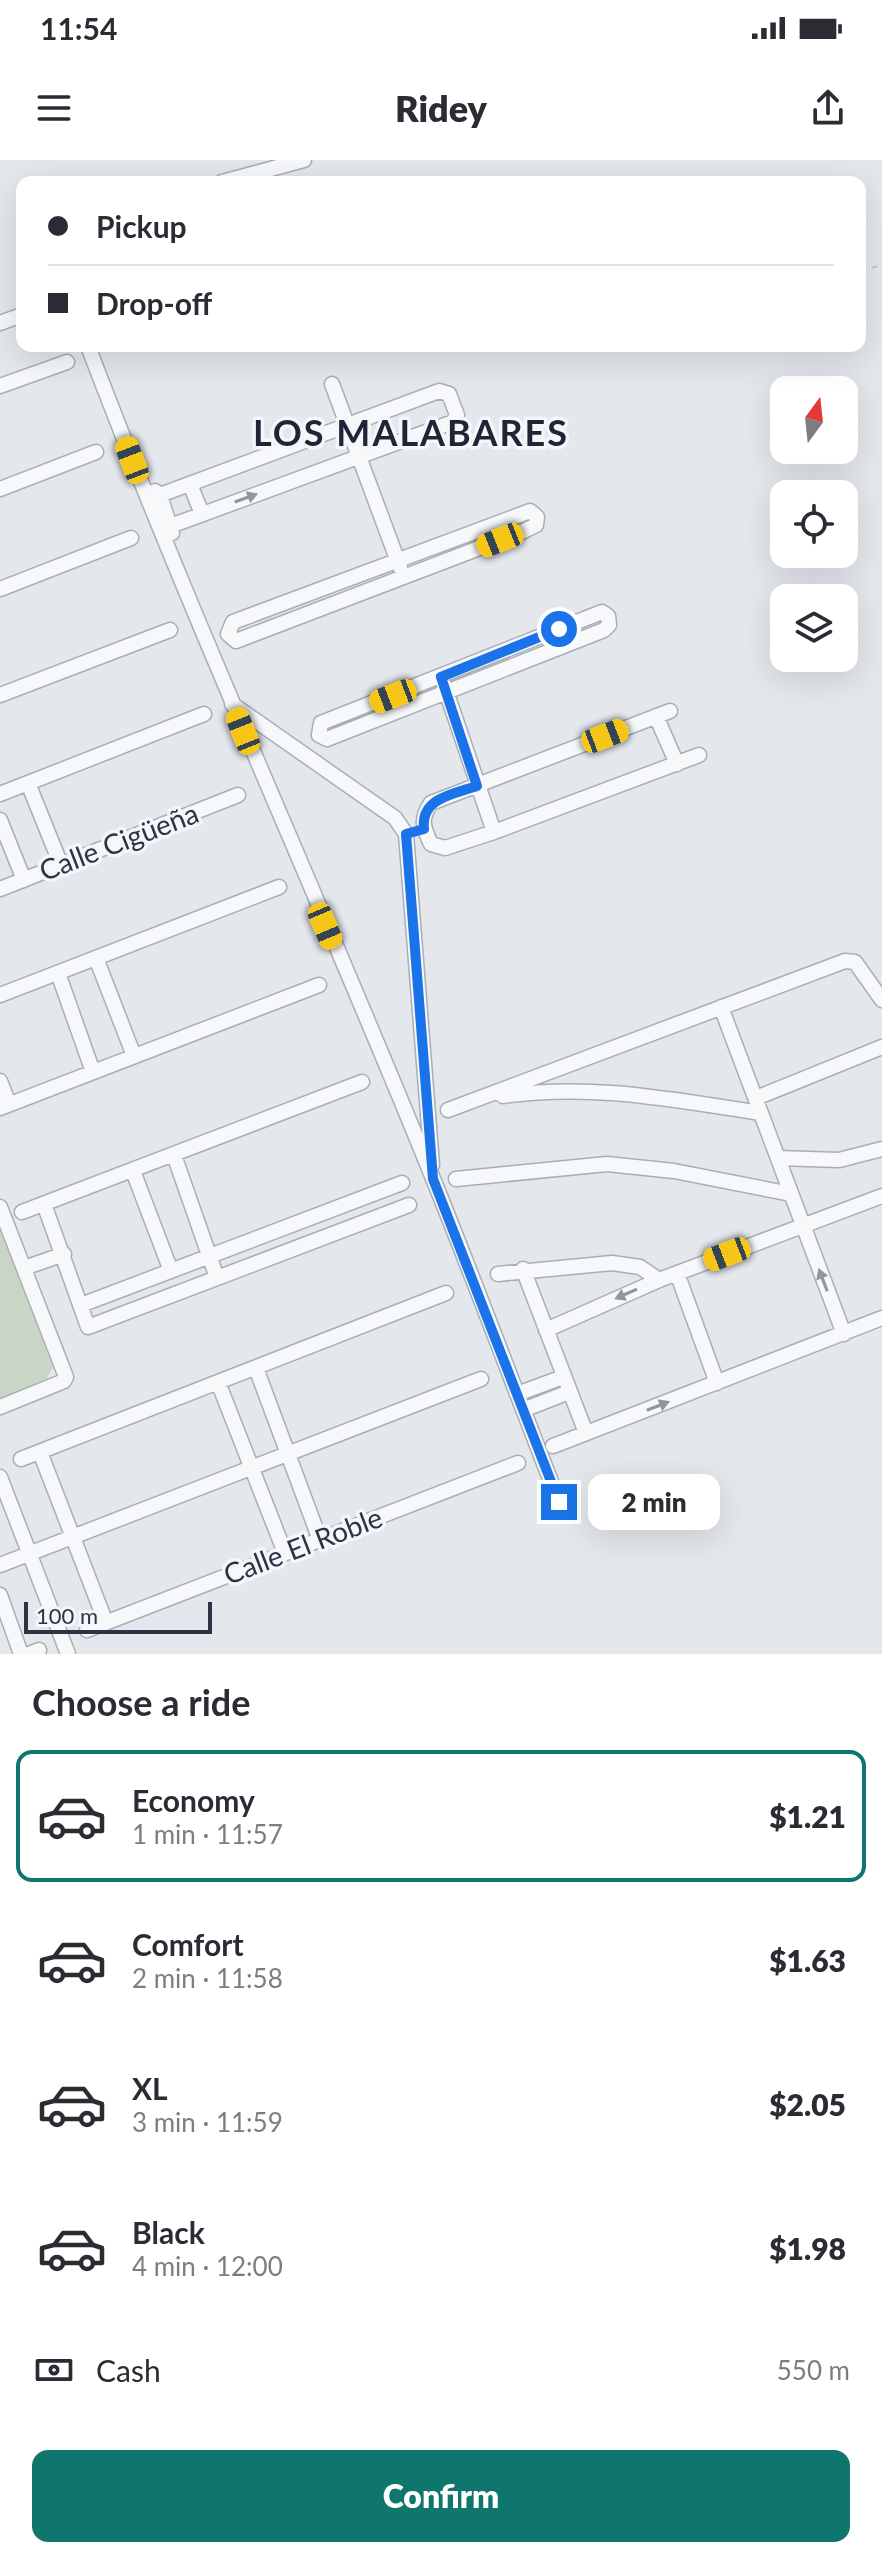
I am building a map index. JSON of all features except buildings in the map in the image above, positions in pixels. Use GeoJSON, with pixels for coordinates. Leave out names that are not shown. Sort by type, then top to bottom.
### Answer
{"type":"FeatureCollection","features":[{"type":"Feature","properties":{"kind":"street"},"geometry":{"type":"LineString","coordinates":[[234,176],[253,167],[304,160]]}},
{"type":"Feature","properties":{"kind":"street"},"geometry":{"type":"LineString","coordinates":[[90,352],[171,557],[433,1179],[559,1502]]}},
{"type":"Feature","properties":{"kind":"street"},"geometry":{"type":"LineString","coordinates":[[0,386],[67,362]]}},
{"type":"Feature","properties":{"kind":"street"},"geometry":{"type":"LineString","coordinates":[[332,384],[404,579]]}},
{"type":"Feature","properties":{"kind":"street"},"geometry":{"type":"LineString","coordinates":[[160,495],[439,391],[449,394],[457,415],[453,422],[173,525]]}},
{"type":"Feature","properties":{"kind":"street"},"geometry":{"type":"LineString","coordinates":[[0,489],[96,452]]}},
{"type":"Feature","properties":{"kind":"street"},"geometry":{"type":"LineString","coordinates":[[139,478],[160,495],[173,525],[171,557]]}},
{"type":"Feature","properties":{"kind":"street"},"geometry":{"type":"LineString","coordinates":[[190,484],[202,514]]}},
{"type":"Feature","properties":{"kind":"street"},"geometry":{"type":"LineString","coordinates":[[530,511],[537,517],[536,525],[404,579],[236,641],[228,634],[233,622],[519,513],[530,511]]}},
{"type":"Feature","properties":{"kind":"street"},"geometry":{"type":"LineString","coordinates":[[0,589],[131,538]]}},
{"type":"Feature","properties":{"kind":"street"},"geometry":{"type":"LineString","coordinates":[[602,612],[608,616],[609,625],[604,630],[447,693],[327,739],[319,735],[321,723],[594,614],[602,612]]}},
{"type":"Feature","properties":{"kind":"street"},"geometry":{"type":"LineString","coordinates":[[0,695],[170,630]]}},
{"type":"Feature","properties":{"kind":"street"},"geometry":{"type":"LineString","coordinates":[[441,677],[494,832]]}},
{"type":"Feature","properties":{"kind":"street"},"geometry":{"type":"LineString","coordinates":[[232,703],[395,818],[406,834],[433,1179]]}},
{"type":"Feature","properties":{"kind":"street"},"geometry":{"type":"LineString","coordinates":[[0,794],[204,714]]}},
{"type":"Feature","properties":{"kind":"street"},"geometry":{"type":"LineString","coordinates":[[677,764],[663,714],[431,803],[423,815],[424,829],[431,844],[445,848],[494,832],[677,764],[699,755]]}},
{"type":"Feature","properties":{"kind":"street"},"geometry":{"type":"LineString","coordinates":[[28,783],[61,865]]}},
{"type":"Feature","properties":{"kind":"street","name":"Calle Cigüeña"},"geometry":{"type":"LineString","coordinates":[[0,889],[238,795]]}},
{"type":"Feature","properties":{"kind":"street"},"geometry":{"type":"LineString","coordinates":[[0,820],[24,880]]}},
{"type":"Feature","properties":{"kind":"street"},"geometry":{"type":"LineString","coordinates":[[406,834],[424,829]]}},
{"type":"Feature","properties":{"kind":"street"},"geometry":{"type":"LineString","coordinates":[[0,995],[279,887]]}},
{"type":"Feature","properties":{"kind":"street"},"geometry":{"type":"LineString","coordinates":[[96,958],[134,1056]]}},
{"type":"Feature","properties":{"kind":"street"},"geometry":{"type":"LineString","coordinates":[[448,1110],[850,960],[882,1000]]}},
{"type":"Feature","properties":{"kind":"street"},"geometry":{"type":"LineString","coordinates":[[58,973],[93,1072]]}},
{"type":"Feature","properties":{"kind":"street"},"geometry":{"type":"LineString","coordinates":[[0,1081],[5,1106],[319,985]]}},
{"type":"Feature","properties":{"kind":"street"},"geometry":{"type":"LineString","coordinates":[[721,1007],[844,1334]]}},
{"type":"Feature","properties":{"kind":"street"},"geometry":{"type":"LineString","coordinates":[[476,1099],[542,1090],[612,1091],[758,1106],[882,1047]]}},
{"type":"Feature","properties":{"kind":"street"},"geometry":{"type":"LineString","coordinates":[[22,1212],[362,1082]]}},
{"type":"Feature","properties":{"kind":"street"},"geometry":{"type":"LineString","coordinates":[[778,1158],[839,1160],[882,1149]]}},
{"type":"Feature","properties":{"kind":"street"},"geometry":{"type":"LineString","coordinates":[[174,1155],[217,1278]]}},
{"type":"Feature","properties":{"kind":"street"},"geometry":{"type":"LineString","coordinates":[[456,1179],[607,1164],[674,1171],[791,1194]]}},
{"type":"Feature","properties":{"kind":"street"},"geometry":{"type":"LineString","coordinates":[[133,1171],[171,1271]]}},
{"type":"Feature","properties":{"kind":"street"},"geometry":{"type":"LineString","coordinates":[[81,1305],[402,1183]]}},
{"type":"Feature","properties":{"kind":"street"},"geometry":{"type":"LineString","coordinates":[[546,1330],[659,1280],[882,1196]]}},
{"type":"Feature","properties":{"kind":"street"},"geometry":{"type":"LineString","coordinates":[[44,1204],[88,1327],[409,1205]]}},
{"type":"Feature","properties":{"kind":"street"},"geometry":{"type":"LineString","coordinates":[[0,1207],[66,1379],[0,1407]]}},
{"type":"Feature","properties":{"kind":"street"},"geometry":{"type":"LineString","coordinates":[[24,1268],[64,1254]]}},
{"type":"Feature","properties":{"kind":"street"},"geometry":{"type":"LineString","coordinates":[[498,1274],[523,1269],[612,1263],[640,1267],[659,1280]]}},
{"type":"Feature","properties":{"kind":"street"},"geometry":{"type":"LineString","coordinates":[[523,1269],[586,1433]]}},
{"type":"Feature","properties":{"kind":"street"},"geometry":{"type":"LineString","coordinates":[[677,1273],[717,1383]]}},
{"type":"Feature","properties":{"kind":"street"},"geometry":{"type":"LineString","coordinates":[[21,1459],[446,1293]]}},
{"type":"Feature","properties":{"kind":"street"},"geometry":{"type":"LineString","coordinates":[[553,1446],[882,1318]]}},
{"type":"Feature","properties":{"kind":"street"},"geometry":{"type":"LineString","coordinates":[[256,1368],[320,1540]]}},
{"type":"Feature","properties":{"kind":"street"},"geometry":{"type":"LineString","coordinates":[[517,1394],[563,1377]]}},
{"type":"Feature","properties":{"kind":"street"},"geometry":{"type":"LineString","coordinates":[[0,1565],[481,1379]]}},
{"type":"Feature","properties":{"kind":"street"},"geometry":{"type":"LineString","coordinates":[[218,1382],[285,1553]]}},
{"type":"Feature","properties":{"kind":"street"},"geometry":{"type":"LineString","coordinates":[[523,1410],[569,1392]]}},
{"type":"Feature","properties":{"kind":"street"},"geometry":{"type":"LineString","coordinates":[[40,1452],[106,1623]]}},
{"type":"Feature","properties":{"kind":"street","name":"Calle El Roble"},"geometry":{"type":"LineString","coordinates":[[87,1630],[518,1463]]}},
{"type":"Feature","properties":{"kind":"street"},"geometry":{"type":"LineString","coordinates":[[0,1477],[68,1654]]}},
{"type":"Feature","properties":{"kind":"street"},"geometry":{"type":"LineString","coordinates":[[0,1595],[21,1654]]}},
{"type":"Feature","properties":{"kind":"green space"},"geometry":{"type":"Polygon","coordinates":[[[0,1230],[53,1367],[46,1380],[0,1398],[0,1230]]]}},
{"type":"Feature","properties":{"kind":"district","name":"LOS MALABARES"},"geometry":{"type":"Point","coordinates":[411,433]}},
{"type":"Feature","properties":{"kind":"route"},"geometry":{"type":"LineString","coordinates":[[559,629],[441,677],[477,786],[431,803],[423,815],[424,829],[406,834],[433,1179],[559,1502]]}}]}
